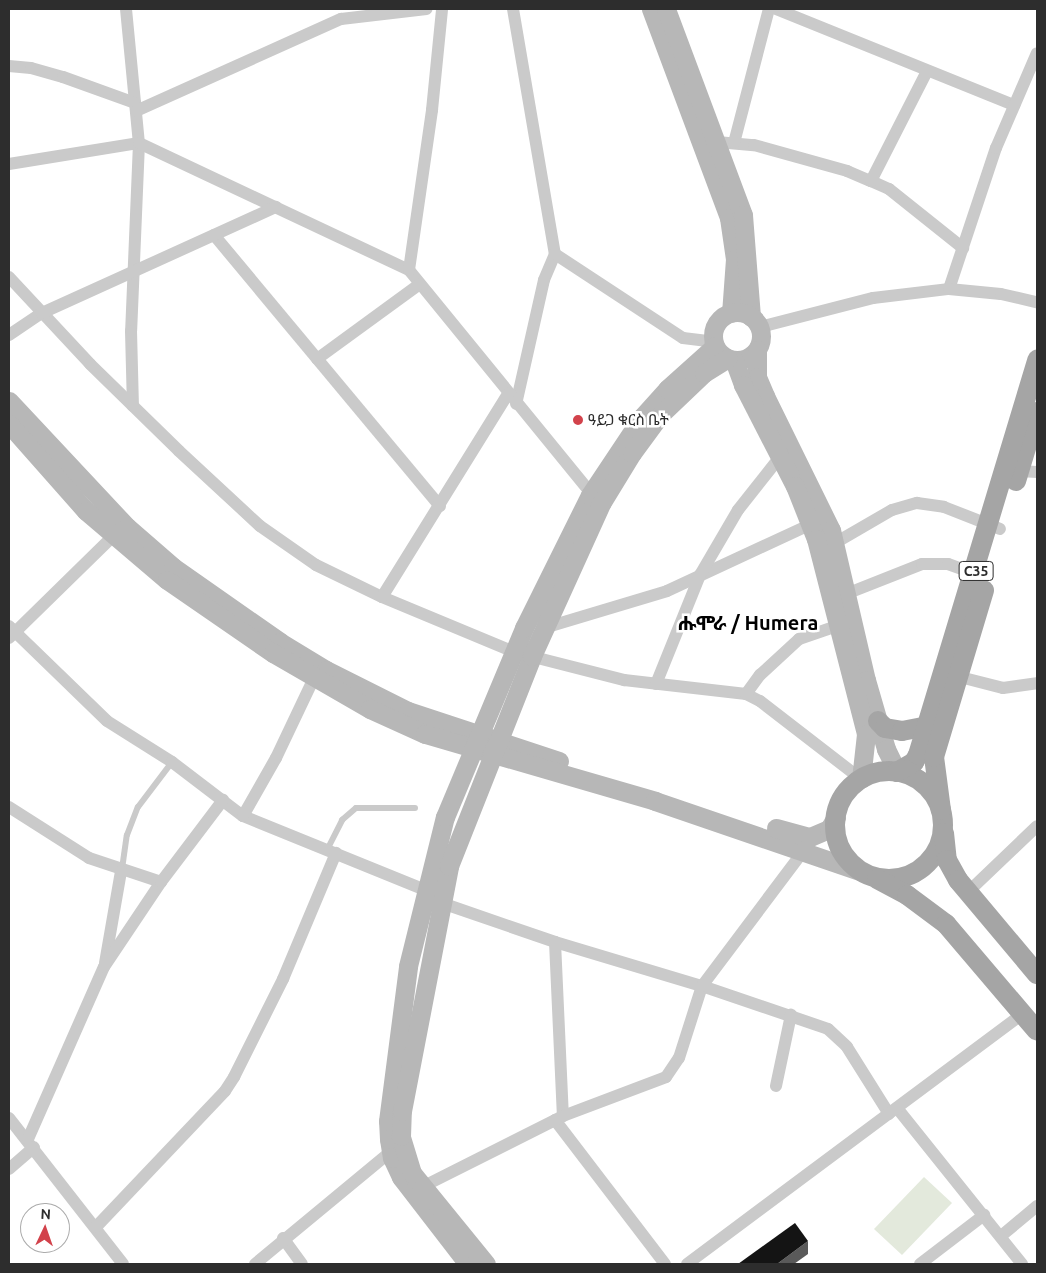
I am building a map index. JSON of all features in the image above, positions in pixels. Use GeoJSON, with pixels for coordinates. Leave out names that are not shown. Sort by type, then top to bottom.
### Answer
{"type":"FeatureCollection","features":[{"type":"Feature","properties":{"kind":"main road","name":"C35"},"geometry":{"type":"LineString","coordinates":[[1037,360],[995,527],[960,678],[934,757],[947,860],[968,892],[1037,974]]}},
{"type":"Feature","properties":{"kind":"main road","name":"C35"},"geometry":{"type":"LineString","coordinates":[[897,772],[914,762],[975,574],[995,527],[1028,472],[1037,412]]}},
{"type":"Feature","properties":{"kind":"main road"},"geometry":{"type":"LineString","coordinates":[[878,721],[885,728],[902,731],[927,726]]}},
{"type":"Feature","properties":{"kind":"main road"},"geometry":{"type":"LineString","coordinates":[[897,772],[882,772],[861,779],[844,795],[836,816],[839,845],[850,862],[863,872],[907,894],[946,924],[1037,1031]]}},
{"type":"Feature","properties":{"kind":"main road","name":"C35"},"geometry":{"type":"LineString","coordinates":[[863,872],[893,879],[920,869],[939,846],[942,816],[924,785],[897,772]]}},
{"type":"Feature","properties":{"kind":"street"},"geometry":{"type":"LineString","coordinates":[[126,9],[139,142],[131,331],[133,406]]}},
{"type":"Feature","properties":{"kind":"street"},"geometry":{"type":"LineString","coordinates":[[9,66],[30,68],[64,77],[135,107],[356,13],[426,9]]}},
{"type":"Feature","properties":{"kind":"street"},"geometry":{"type":"LineString","coordinates":[[409,270],[432,110],[442,9]]}},
{"type":"Feature","properties":{"kind":"street"},"geometry":{"type":"LineString","coordinates":[[514,9],[555,254],[544,280],[516,404]]}},
{"type":"Feature","properties":{"kind":"street"},"geometry":{"type":"LineString","coordinates":[[651,9],[729,218],[735,259],[731,313],[715,328],[723,351],[779,458],[817,521],[835,542],[878,721],[886,749],[897,772]]}},
{"type":"Feature","properties":{"kind":"street"},"geometry":{"type":"LineString","coordinates":[[666,9],[726,142],[743,215],[756,322],[761,339],[757,350],[757,377],[817,521],[837,626],[866,734],[861,779]]}},
{"type":"Feature","properties":{"kind":"street"},"geometry":{"type":"LineString","coordinates":[[726,142],[770,9]]}},
{"type":"Feature","properties":{"kind":"street"},"geometry":{"type":"LineString","coordinates":[[776,9],[1014,105]]}},
{"type":"Feature","properties":{"kind":"street"},"geometry":{"type":"LineString","coordinates":[[949,289],[1014,105],[1037,53]]}},
{"type":"Feature","properties":{"kind":"street"},"geometry":{"type":"LineString","coordinates":[[870,182],[928,71]]}},
{"type":"Feature","properties":{"kind":"street"},"geometry":{"type":"LineString","coordinates":[[9,164],[139,142],[409,270],[516,404],[596,498]]}},
{"type":"Feature","properties":{"kind":"street"},"geometry":{"type":"LineString","coordinates":[[726,142],[754,144],[847,171],[889,189],[963,248]]}},
{"type":"Feature","properties":{"kind":"street"},"geometry":{"type":"LineString","coordinates":[[9,335],[42,314],[276,207]]}},
{"type":"Feature","properties":{"kind":"street"},"geometry":{"type":"LineString","coordinates":[[214,235],[440,506]]}},
{"type":"Feature","properties":{"kind":"street"},"geometry":{"type":"LineString","coordinates":[[555,254],[683,338],[723,351],[751,356],[757,350]]}},
{"type":"Feature","properties":{"kind":"street"},"geometry":{"type":"LineString","coordinates":[[9,277],[42,314],[133,406],[260,526],[316,565],[382,597],[523,654],[578,670],[656,684],[746,694],[760,701],[861,779]]}},
{"type":"Feature","properties":{"kind":"street"},"geometry":{"type":"LineString","coordinates":[[317,359],[420,284]]}},
{"type":"Feature","properties":{"kind":"street"},"geometry":{"type":"LineString","coordinates":[[731,313],[756,322],[873,298],[949,289],[1001,294],[1037,302]]}},
{"type":"Feature","properties":{"kind":"street"},"geometry":{"type":"LineString","coordinates":[[468,1264],[417,1189],[412,1173],[396,1148],[445,817],[476,742],[523,654],[596,498],[642,417],[673,383],[723,351]]}},
{"type":"Feature","properties":{"kind":"street"},"geometry":{"type":"LineString","coordinates":[[382,597],[508,394]]}},
{"type":"Feature","properties":{"kind":"street"},"geometry":{"type":"LineString","coordinates":[[9,401],[127,527],[231,616],[314,678],[407,726],[476,742],[656,796],[810,837],[829,829],[836,816]]}},
{"type":"Feature","properties":{"kind":"street"},"geometry":{"type":"LineString","coordinates":[[9,424],[86,511],[167,580],[333,674],[476,742]]}},
{"type":"Feature","properties":{"kind":"street"},"geometry":{"type":"LineString","coordinates":[[656,684],[700,575],[738,510],[779,458]]}},
{"type":"Feature","properties":{"kind":"street"},"geometry":{"type":"LineString","coordinates":[[432,896],[449,866],[495,748],[523,654],[544,628],[596,498]]}},
{"type":"Feature","properties":{"kind":"street"},"geometry":{"type":"LineString","coordinates":[[835,542],[892,510],[916,503],[944,508],[995,527]]}},
{"type":"Feature","properties":{"kind":"street"},"geometry":{"type":"LineString","coordinates":[[544,628],[667,591],[817,521]]}},
{"type":"Feature","properties":{"kind":"street"},"geometry":{"type":"LineString","coordinates":[[114,536],[11,632],[107,721],[172,762],[243,816],[432,896],[554,942],[702,986],[816,1024],[838,1036],[893,1111],[1002,1236],[1022,1264]]}},
{"type":"Feature","properties":{"kind":"street"},"geometry":{"type":"LineString","coordinates":[[846,594],[922,564],[948,564],[975,574]]}},
{"type":"Feature","properties":{"kind":"street"},"geometry":{"type":"LineString","coordinates":[[746,694],[760,675],[799,639],[837,626]]}},
{"type":"Feature","properties":{"kind":"street"},"geometry":{"type":"LineString","coordinates":[[243,816],[276,758],[314,678]]}},
{"type":"Feature","properties":{"kind":"street"},"geometry":{"type":"LineString","coordinates":[[960,678],[1003,688],[1037,684]]}},
{"type":"Feature","properties":{"kind":"street"},"geometry":{"type":"LineString","coordinates":[[656,796],[863,872]]}},
{"type":"Feature","properties":{"kind":"street"},"geometry":{"type":"LineString","coordinates":[[9,1169],[31,1143],[104,968],[161,882],[223,800]]}},
{"type":"Feature","properties":{"kind":"street"},"geometry":{"type":"LineString","coordinates":[[9,807],[79,852],[121,871],[161,882]]}},
{"type":"Feature","properties":{"kind":"street"},"geometry":{"type":"LineString","coordinates":[[968,892],[1037,826]]}},
{"type":"Feature","properties":{"kind":"street"},"geometry":{"type":"LineString","coordinates":[[417,1189],[559,1118],[666,1077],[679,1058],[702,986],[804,850]]}},
{"type":"Feature","properties":{"kind":"street"},"geometry":{"type":"LineString","coordinates":[[96,1227],[225,1091],[238,1071],[286,971],[331,852]]}},
{"type":"Feature","properties":{"kind":"street"},"geometry":{"type":"LineString","coordinates":[[104,968],[121,871]]}},
{"type":"Feature","properties":{"kind":"street"},"geometry":{"type":"LineString","coordinates":[[554,942],[559,1118],[665,1264]]}},
{"type":"Feature","properties":{"kind":"street"},"geometry":{"type":"LineString","coordinates":[[687,1264],[1023,1014]]}},
{"type":"Feature","properties":{"kind":"street"},"geometry":{"type":"LineString","coordinates":[[776,1086],[791,1016]]}},
{"type":"Feature","properties":{"kind":"street"},"geometry":{"type":"LineString","coordinates":[[9,1118],[31,1143],[123,1264]]}},
{"type":"Feature","properties":{"kind":"street"},"geometry":{"type":"LineString","coordinates":[[255,1264],[283,1238],[396,1148]]}},
{"type":"Feature","properties":{"kind":"street"},"geometry":{"type":"LineString","coordinates":[[417,1189],[486,1264]]}},
{"type":"Feature","properties":{"kind":"street"},"geometry":{"type":"LineString","coordinates":[[1002,1236],[1037,1206]]}},
{"type":"Feature","properties":{"kind":"street"},"geometry":{"type":"LineString","coordinates":[[920,1264],[984,1215]]}},
{"type":"Feature","properties":{"kind":"street"},"geometry":{"type":"LineString","coordinates":[[283,1238],[302,1264]]}},
{"type":"Feature","properties":{"kind":"lane"},"geometry":{"type":"LineString","coordinates":[[121,871],[127,835],[138,807],[172,762]]}},
{"type":"Feature","properties":{"kind":"lane"},"geometry":{"type":"LineString","coordinates":[[331,852],[342,820],[356,808],[415,808]]}},
{"type":"Feature","properties":{"kind":"shaded area"},"geometry":{"type":"Polygon","coordinates":[[[924,1177],[952,1203],[902,1255],[874,1229],[924,1177]]]}},
{"type":"Feature","properties":{"kind":"building"},"geometry":{"type":"Polygon","coordinates":[[[795,1223],[808,1241],[777,1264],[738,1264],[795,1223]]]}},
{"type":"Feature","properties":{"kind":"place","name":"ዓይጋ ቁርስ ቤት"},"geometry":{"type":"Point","coordinates":[578,420]}},
{"type":"Feature","properties":{"kind":"district","name":"ሑሞራ / Humera"},"geometry":{"type":"Point","coordinates":[748,622]}}]}
